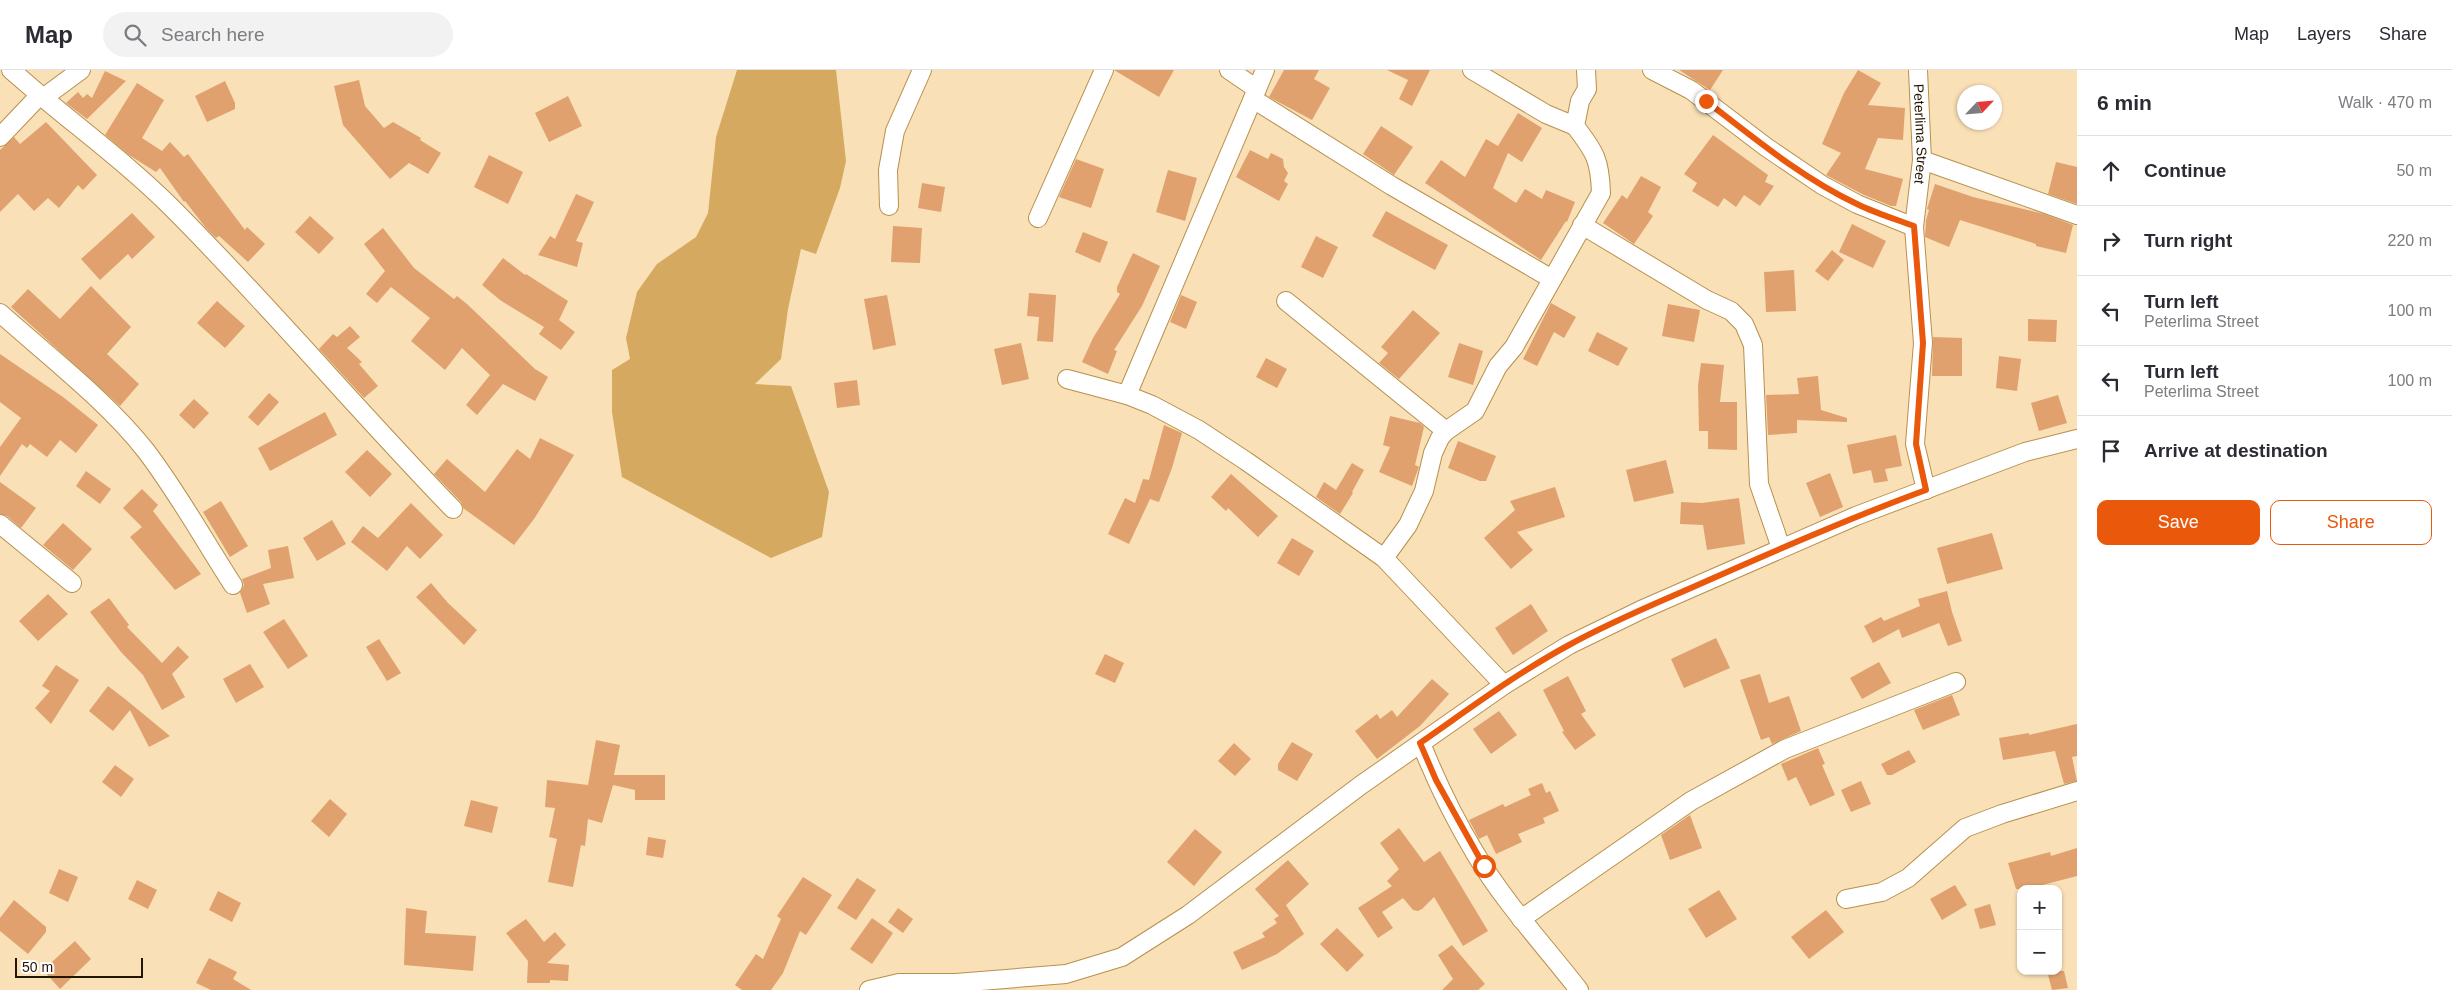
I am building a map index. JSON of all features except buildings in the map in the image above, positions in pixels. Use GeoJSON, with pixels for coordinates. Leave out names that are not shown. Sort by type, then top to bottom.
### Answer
{"type":"FeatureCollection","features":[{"type":"Feature","properties":{"kind":"street"},"geometry":{"type":"LineString","coordinates":[[11,70],[114,156],[171,207],[279,319],[388,443],[453,508]]}},
{"type":"Feature","properties":{"kind":"street"},"geometry":{"type":"LineString","coordinates":[[0,137],[41,97],[81,70]]}},
{"type":"Feature","properties":{"kind":"street"},"geometry":{"type":"LineString","coordinates":[[889,206],[888,170],[895,131],[922,70]]}},
{"type":"Feature","properties":{"kind":"street"},"geometry":{"type":"LineString","coordinates":[[1038,218],[1104,70]]}},
{"type":"Feature","properties":{"kind":"street"},"geometry":{"type":"LineString","coordinates":[[1229,70],[1255,94],[1392,186],[1552,279]]}},
{"type":"Feature","properties":{"kind":"street"},"geometry":{"type":"LineString","coordinates":[[1127,395],[1265,70]]}},
{"type":"Feature","properties":{"kind":"street"},"geometry":{"type":"LineString","coordinates":[[1384,558],[1410,520],[1424,491],[1433,453],[1446,431],[1475,411],[1498,366],[1514,348],[1601,193],[1601,170],[1593,149],[1575,126],[1546,114],[1472,70]]}},
{"type":"Feature","properties":{"kind":"street"},"geometry":{"type":"LineString","coordinates":[[1575,126],[1580,101],[1587,89],[1586,70]]}},
{"type":"Feature","properties":{"kind":"street"},"geometry":{"type":"LineString","coordinates":[[1652,70],[1691,90],[1766,147],[1822,185],[1857,204],[1914,226]]}},
{"type":"Feature","properties":{"kind":"street","name":"Peterlima Street"},"geometry":{"type":"LineString","coordinates":[[1918,70],[1922,160],[1914,226],[1923,343],[1916,444],[1926,490]]}},
{"type":"Feature","properties":{"kind":"street"},"geometry":{"type":"LineString","coordinates":[[1922,160],[2077,215]]}},
{"type":"Feature","properties":{"kind":"street"},"geometry":{"type":"LineString","coordinates":[[1582,225],[1707,300],[1731,311],[1744,324],[1753,345],[1759,484],[1781,548]]}},
{"type":"Feature","properties":{"kind":"street"},"geometry":{"type":"LineString","coordinates":[[1286,301],[1446,431]]}},
{"type":"Feature","properties":{"kind":"street"},"geometry":{"type":"LineString","coordinates":[[0,313],[113,415],[145,450],[179,498],[233,585]]}},
{"type":"Feature","properties":{"kind":"street"},"geometry":{"type":"LineString","coordinates":[[1067,379],[1127,395],[1152,405],[1199,430],[1384,558],[1504,685]]}},
{"type":"Feature","properties":{"kind":"street"},"geometry":{"type":"LineString","coordinates":[[869,990],[899,982],[956,983],[1066,974],[1122,956],[1188,915],[1420,743],[1504,685],[1568,645],[1641,610],[1856,516],[2025,452],[2077,439]]}},
{"type":"Feature","properties":{"kind":"street"},"geometry":{"type":"LineString","coordinates":[[0,524],[72,583]]}},
{"type":"Feature","properties":{"kind":"street"},"geometry":{"type":"LineString","coordinates":[[1521,919],[1692,801],[1784,749],[1956,682]]}},
{"type":"Feature","properties":{"kind":"street"},"geometry":{"type":"LineString","coordinates":[[1420,743],[1436,780],[1475,853],[1521,919],[1578,990]]}},
{"type":"Feature","properties":{"kind":"street"},"geometry":{"type":"LineString","coordinates":[[1846,899],[1882,892],[1908,878],[1965,828],[2002,814],[2077,791]]}},
{"type":"Feature","properties":{"kind":"shaded area"},"geometry":{"type":"Polygon","coordinates":[[[737,70],[836,70],[846,161],[840,188],[816,254],[801,249],[788,309],[781,359],[755,384],[791,386],[829,492],[822,537],[771,558],[622,477],[612,412],[612,370],[630,359],[626,338],[637,292],[657,264],[696,237],[708,213],[716,137],[737,70]]]}},
{"type":"Feature","properties":{"kind":"route"},"geometry":{"type":"LineString","coordinates":[[1484,866],[1475,853],[1436,780],[1420,743],[1504,685],[1568,645],[1641,610],[1856,516],[1926,490],[1916,444],[1923,343],[1914,226],[1857,204],[1822,185],[1766,147],[1706,101]]}}]}
